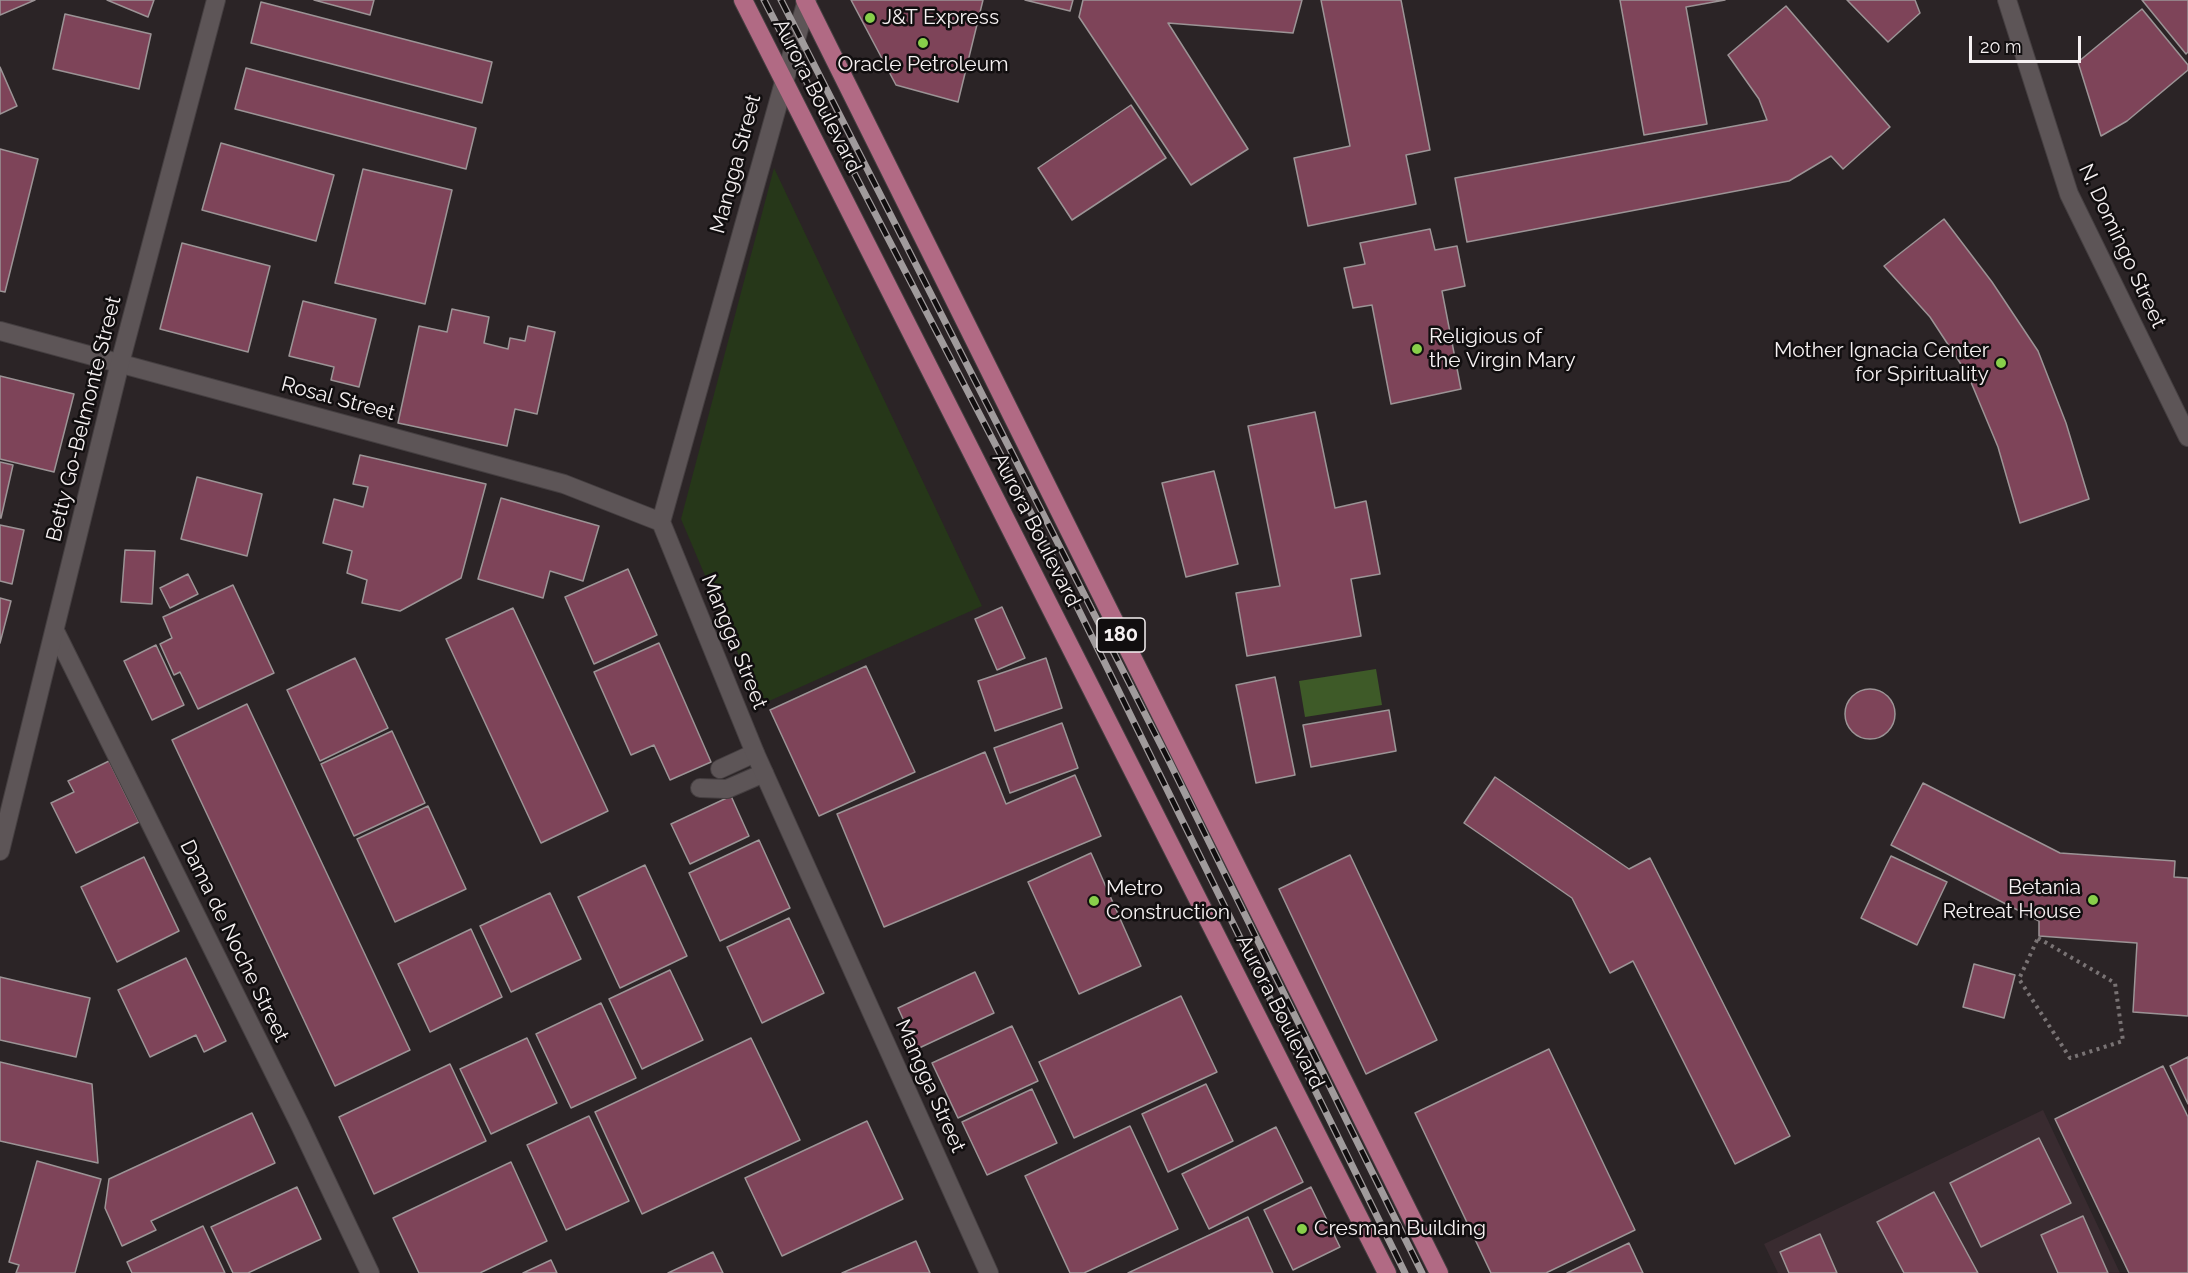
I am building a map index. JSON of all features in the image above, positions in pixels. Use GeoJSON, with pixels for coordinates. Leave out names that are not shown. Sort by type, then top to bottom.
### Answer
{"type":"FeatureCollection","features":[{"type":"Feature","properties":{"kind":"main road","name":"Aurora Boulevard"},"geometry":{"type":"LineString","coordinates":[[743,0],[1387,1273]]}},
{"type":"Feature","properties":{"kind":"main road","name":"Aurora Boulevard"},"geometry":{"type":"LineString","coordinates":[[806,1],[1439,1273]]}},
{"type":"Feature","properties":{"kind":"street","name":"Betty Go-Belmonte Street"},"geometry":{"type":"LineString","coordinates":[[0,851],[120,363],[216,0]]}},
{"type":"Feature","properties":{"kind":"street","name":"N. Domingo Street"},"geometry":{"type":"LineString","coordinates":[[2007,0],[2069,194],[2188,437]]}},
{"type":"Feature","properties":{"kind":"street","name":"Mangga Street"},"geometry":{"type":"LineString","coordinates":[[806,1],[661,522],[755,753],[990,1273]]}},
{"type":"Feature","properties":{"kind":"street","name":"Rosal Street"},"geometry":{"type":"LineString","coordinates":[[0,331],[564,484],[661,522]]}},
{"type":"Feature","properties":{"kind":"street","name":"Dama de Noche Street"},"geometry":{"type":"LineString","coordinates":[[55,631],[299,1123],[370,1273]]}},
{"type":"Feature","properties":{"kind":"street"},"geometry":{"type":"LineString","coordinates":[[720,769],[755,753]]}},
{"type":"Feature","properties":{"kind":"street"},"geometry":{"type":"LineString","coordinates":[[700,788],[727,789],[764,773]]}},
{"type":"Feature","properties":{"kind":"path"},"geometry":{"type":"LineString","coordinates":[[2038,938],[2115,983],[2123,1041],[2070,1058],[2019,980],[2038,938]]}},
{"type":"Feature","properties":{"kind":"shaded area"},"geometry":{"type":"Polygon","coordinates":[[[774,168],[982,606],[760,705],[681,519],[774,168]]]}},
{"type":"Feature","properties":{"kind":"shaded area"},"geometry":{"type":"Polygon","coordinates":[[[1376,669],[1382,705],[1305,717],[1299,681],[1376,669]]]}},
{"type":"Feature","properties":{"kind":"shaded area"},"geometry":{"type":"Polygon","coordinates":[[[2043,1110],[2120,1273],[1778,1273],[1764,1244],[2043,1110]]]}},
{"type":"Feature","properties":{"kind":"building"},"geometry":{"type":"Polygon","coordinates":[[[0,0],[35,0],[0,15],[0,0]]]}},
{"type":"Feature","properties":{"kind":"building"},"geometry":{"type":"Polygon","coordinates":[[[107,0],[154,0],[148,17],[107,0]]]}},
{"type":"Feature","properties":{"kind":"building"},"geometry":{"type":"Polygon","coordinates":[[[314,0],[374,0],[370,15],[314,0]]]}},
{"type":"Feature","properties":{"kind":"building","name":"Oracle Petroleum"},"geometry":{"type":"Polygon","coordinates":[[[851,0],[983,0],[958,102],[896,85],[851,0]]]}},
{"type":"Feature","properties":{"kind":"building"},"geometry":{"type":"Polygon","coordinates":[[[1025,0],[1073,0],[1070,11],[1025,0]]]}},
{"type":"Feature","properties":{"kind":"building"},"geometry":{"type":"Polygon","coordinates":[[[1083,0],[1302,0],[1293,33],[1168,23],[1248,149],[1191,185],[1079,17],[1083,0]]]}},
{"type":"Feature","properties":{"kind":"building"},"geometry":{"type":"Polygon","coordinates":[[[1321,0],[1401,0],[1430,150],[1406,155],[1416,204],[1308,226],[1294,158],[1350,146],[1321,0]]]}},
{"type":"Feature","properties":{"kind":"building"},"geometry":{"type":"Polygon","coordinates":[[[1620,0],[1725,0],[1686,7],[1707,124],[1644,135],[1620,0]]]}},
{"type":"Feature","properties":{"kind":"building"},"geometry":{"type":"Polygon","coordinates":[[[1847,0],[1915,0],[1920,13],[1888,42],[1847,0]]]}},
{"type":"Feature","properties":{"kind":"building"},"geometry":{"type":"Polygon","coordinates":[[[2142,0],[2188,0],[2188,52],[2186,54],[2142,0]]]}},
{"type":"Feature","properties":{"kind":"building"},"geometry":{"type":"Polygon","coordinates":[[[261,2],[492,62],[482,103],[251,43],[261,2]]]}},
{"type":"Feature","properties":{"kind":"building"},"geometry":{"type":"Polygon","coordinates":[[[1786,6],[1890,127],[1843,169],[1831,156],[1789,181],[1467,242],[1455,178],[1767,120],[1759,99],[1728,55],[1786,6]]]}},
{"type":"Feature","properties":{"kind":"building"},"geometry":{"type":"Polygon","coordinates":[[[2142,9],[2188,65],[2188,70],[2127,121],[2101,136],[2078,62],[2142,9]]]}},
{"type":"Feature","properties":{"kind":"building"},"geometry":{"type":"Polygon","coordinates":[[[65,14],[151,34],[139,89],[53,69],[65,14]]]}},
{"type":"Feature","properties":{"kind":"building"},"geometry":{"type":"Polygon","coordinates":[[[0,67],[17,106],[0,114],[0,67]]]}},
{"type":"Feature","properties":{"kind":"building"},"geometry":{"type":"Polygon","coordinates":[[[246,68],[476,128],[466,169],[235,109],[246,68]]]}},
{"type":"Feature","properties":{"kind":"building"},"geometry":{"type":"Polygon","coordinates":[[[1131,105],[1166,158],[1072,220],[1038,168],[1131,105]]]}},
{"type":"Feature","properties":{"kind":"building"},"geometry":{"type":"Polygon","coordinates":[[[221,143],[334,175],[316,241],[202,210],[221,143]]]}},
{"type":"Feature","properties":{"kind":"building"},"geometry":{"type":"Polygon","coordinates":[[[0,149],[38,159],[5,292],[0,291],[0,149]]]}},
{"type":"Feature","properties":{"kind":"building"},"geometry":{"type":"Polygon","coordinates":[[[363,169],[452,190],[425,304],[335,283],[363,169]]]}},
{"type":"Feature","properties":{"kind":"building","name":"Mother Ignacia Center for Spirituality"},"geometry":{"type":"Polygon","coordinates":[[[1944,219],[1992,282],[2038,351],[2066,423],[2089,499],[2020,523],[1998,447],[1968,375],[1930,317],[1884,266],[1944,219]]]}},
{"type":"Feature","properties":{"kind":"building","name":"Religious of the Virgin Mary"},"geometry":{"type":"Polygon","coordinates":[[[1430,229],[1435,250],[1457,246],[1465,286],[1442,291],[1461,389],[1391,404],[1372,305],[1353,308],[1344,268],[1365,264],[1360,243],[1430,229]]]}},
{"type":"Feature","properties":{"kind":"building"},"geometry":{"type":"Polygon","coordinates":[[[182,243],[270,266],[248,352],[160,329],[182,243]]]}},
{"type":"Feature","properties":{"kind":"building"},"geometry":{"type":"Polygon","coordinates":[[[303,301],[376,319],[359,387],[331,380],[334,367],[289,356],[303,301]]]}},
{"type":"Feature","properties":{"kind":"building"},"geometry":{"type":"Polygon","coordinates":[[[452,309],[489,317],[484,343],[508,349],[510,338],[525,341],[528,326],[555,332],[537,414],[515,409],[507,446],[398,423],[419,326],[447,332],[452,309]]]}},
{"type":"Feature","properties":{"kind":"building"},"geometry":{"type":"Polygon","coordinates":[[[0,376],[74,394],[54,472],[0,459],[0,376]]]}},
{"type":"Feature","properties":{"kind":"building"},"geometry":{"type":"Polygon","coordinates":[[[1315,412],[1335,508],[1366,501],[1380,574],[1351,579],[1361,636],[1247,656],[1236,593],[1280,586],[1248,426],[1315,412]]]}},
{"type":"Feature","properties":{"kind":"building"},"geometry":{"type":"Polygon","coordinates":[[[360,455],[486,484],[461,578],[400,611],[362,603],[367,580],[347,573],[352,551],[323,543],[334,499],[363,507],[368,487],[353,484],[360,455]]]}},
{"type":"Feature","properties":{"kind":"building"},"geometry":{"type":"Polygon","coordinates":[[[0,462],[13,465],[1,518],[0,518],[0,462]]]}},
{"type":"Feature","properties":{"kind":"building"},"geometry":{"type":"Polygon","coordinates":[[[1214,471],[1238,564],[1186,577],[1162,483],[1214,471]]]}},
{"type":"Feature","properties":{"kind":"building"},"geometry":{"type":"Polygon","coordinates":[[[197,477],[262,494],[247,556],[181,539],[197,477]]]}},
{"type":"Feature","properties":{"kind":"building"},"geometry":{"type":"Polygon","coordinates":[[[501,498],[599,526],[583,581],[550,571],[543,598],[478,579],[501,498]]]}},
{"type":"Feature","properties":{"kind":"building"},"geometry":{"type":"Polygon","coordinates":[[[0,525],[24,530],[12,584],[0,581],[0,525]]]}},
{"type":"Feature","properties":{"kind":"building"},"geometry":{"type":"Polygon","coordinates":[[[125,550],[155,551],[152,604],[121,602],[125,550]]]}},
{"type":"Feature","properties":{"kind":"building"},"geometry":{"type":"Polygon","coordinates":[[[628,569],[657,635],[594,664],[565,597],[628,569]]]}},
{"type":"Feature","properties":{"kind":"building"},"geometry":{"type":"Polygon","coordinates":[[[188,574],[198,594],[170,608],[160,588],[188,574]]]}},
{"type":"Feature","properties":{"kind":"building"},"geometry":{"type":"Polygon","coordinates":[[[233,585],[274,673],[198,709],[180,672],[174,675],[160,644],[172,638],[163,617],[233,585]]]}},
{"type":"Feature","properties":{"kind":"building"},"geometry":{"type":"Polygon","coordinates":[[[0,598],[11,601],[0,643],[0,598]]]}},
{"type":"Feature","properties":{"kind":"building"},"geometry":{"type":"Polygon","coordinates":[[[1002,607],[1025,658],[997,670],[975,619],[1002,607]]]}},
{"type":"Feature","properties":{"kind":"building"},"geometry":{"type":"Polygon","coordinates":[[[513,608],[608,811],[541,843],[446,639],[513,608]]]}},
{"type":"Feature","properties":{"kind":"building"},"geometry":{"type":"Polygon","coordinates":[[[659,643],[711,762],[670,780],[654,745],[631,755],[594,672],[659,643]]]}},
{"type":"Feature","properties":{"kind":"building"},"geometry":{"type":"Polygon","coordinates":[[[156,645],[184,705],[152,720],[124,661],[156,645]]]}},
{"type":"Feature","properties":{"kind":"building"},"geometry":{"type":"Polygon","coordinates":[[[355,658],[388,728],[320,761],[287,690],[355,658]]]}},
{"type":"Feature","properties":{"kind":"building"},"geometry":{"type":"Polygon","coordinates":[[[1046,658],[1062,708],[995,731],[978,681],[1046,658]]]}},
{"type":"Feature","properties":{"kind":"building"},"geometry":{"type":"Polygon","coordinates":[[[866,666],[915,772],[819,816],[770,710],[866,666]]]}},
{"type":"Feature","properties":{"kind":"building"},"geometry":{"type":"Polygon","coordinates":[[[1275,677],[1295,775],[1256,783],[1236,685],[1275,677]]]}},
{"type":"Feature","properties":{"kind":"building"},"geometry":{"type":"Polygon","coordinates":[[[1870,689],[1888,696],[1895,714],[1888,732],[1870,739],[1852,732],[1845,714],[1852,696],[1870,689]]]}},
{"type":"Feature","properties":{"kind":"building"},"geometry":{"type":"Polygon","coordinates":[[[247,704],[410,1050],[335,1086],[172,740],[247,704]]]}},
{"type":"Feature","properties":{"kind":"building"},"geometry":{"type":"Polygon","coordinates":[[[1389,710],[1396,751],[1311,767],[1303,725],[1389,710]]]}},
{"type":"Feature","properties":{"kind":"building"},"geometry":{"type":"Polygon","coordinates":[[[1062,723],[1078,768],[1010,793],[994,748],[1062,723]]]}},
{"type":"Feature","properties":{"kind":"building"},"geometry":{"type":"Polygon","coordinates":[[[392,731],[425,803],[354,836],[321,764],[392,731]]]}},
{"type":"Feature","properties":{"kind":"building"},"geometry":{"type":"Polygon","coordinates":[[[985,752],[1006,804],[1075,775],[1101,836],[884,927],[837,814],[985,752]]]}},
{"type":"Feature","properties":{"kind":"building"},"geometry":{"type":"Polygon","coordinates":[[[109,761],[139,822],[76,853],[51,803],[74,792],[68,781],[109,761]]]}},
{"type":"Feature","properties":{"kind":"building"},"geometry":{"type":"Polygon","coordinates":[[[1495,777],[1629,869],[1650,858],[1790,1136],[1735,1164],[1633,961],[1610,973],[1572,898],[1464,823],[1495,777]]]}},
{"type":"Feature","properties":{"kind":"building","name":"Betania Retreat House"},"geometry":{"type":"Polygon","coordinates":[[[1923,783],[2060,853],[2175,861],[2174,877],[2188,878],[2188,1016],[2133,1012],[2137,943],[2039,936],[2039,921],[1891,845],[1923,783]]]}},
{"type":"Feature","properties":{"kind":"building"},"geometry":{"type":"Polygon","coordinates":[[[731,796],[749,836],[690,864],[671,824],[731,796]]]}},
{"type":"Feature","properties":{"kind":"building"},"geometry":{"type":"Polygon","coordinates":[[[428,806],[466,889],[395,922],[357,839],[428,806]]]}},
{"type":"Feature","properties":{"kind":"building"},"geometry":{"type":"Polygon","coordinates":[[[759,840],[790,908],[720,941],[689,873],[759,840]]]}},
{"type":"Feature","properties":{"kind":"building"},"geometry":{"type":"Polygon","coordinates":[[[1091,853],[1141,966],[1079,994],[1028,882],[1091,853]]]}},
{"type":"Feature","properties":{"kind":"building"},"geometry":{"type":"Polygon","coordinates":[[[1350,855],[1437,1040],[1366,1074],[1279,889],[1350,855]]]}},
{"type":"Feature","properties":{"kind":"building"},"geometry":{"type":"Polygon","coordinates":[[[1891,856],[1947,882],[1917,945],[1861,918],[1891,856]]]}},
{"type":"Feature","properties":{"kind":"building"},"geometry":{"type":"Polygon","coordinates":[[[144,857],[179,931],[117,962],[81,887],[144,857]]]}},
{"type":"Feature","properties":{"kind":"building"},"geometry":{"type":"Polygon","coordinates":[[[645,865],[687,956],[620,988],[578,897],[645,865]]]}},
{"type":"Feature","properties":{"kind":"building"},"geometry":{"type":"Polygon","coordinates":[[[550,893],[581,959],[511,992],[480,926],[550,893]]]}},
{"type":"Feature","properties":{"kind":"building"},"geometry":{"type":"Polygon","coordinates":[[[789,918],[824,993],[762,1023],[727,947],[789,918]]]}},
{"type":"Feature","properties":{"kind":"building"},"geometry":{"type":"Polygon","coordinates":[[[471,929],[502,997],[430,1032],[398,964],[471,929]]]}},
{"type":"Feature","properties":{"kind":"building"},"geometry":{"type":"Polygon","coordinates":[[[186,958],[226,1041],[204,1052],[196,1035],[150,1057],[118,990],[186,958]]]}},
{"type":"Feature","properties":{"kind":"building"},"geometry":{"type":"Polygon","coordinates":[[[1974,964],[2015,975],[2004,1018],[1963,1007],[1974,964]]]}},
{"type":"Feature","properties":{"kind":"building"},"geometry":{"type":"Polygon","coordinates":[[[670,970],[703,1040],[642,1069],[609,999],[670,970]]]}},
{"type":"Feature","properties":{"kind":"building"},"geometry":{"type":"Polygon","coordinates":[[[975,972],[994,1013],[917,1049],[898,1008],[975,972]]]}},
{"type":"Feature","properties":{"kind":"building"},"geometry":{"type":"Polygon","coordinates":[[[0,977],[90,998],[76,1057],[0,1040],[0,977]]]}},
{"type":"Feature","properties":{"kind":"building"},"geometry":{"type":"Polygon","coordinates":[[[1181,996],[1217,1072],[1074,1138],[1039,1062],[1181,996]]]}},
{"type":"Feature","properties":{"kind":"building"},"geometry":{"type":"Polygon","coordinates":[[[601,1003],[636,1078],[571,1108],[536,1034],[601,1003]]]}},
{"type":"Feature","properties":{"kind":"building"},"geometry":{"type":"Polygon","coordinates":[[[1012,1026],[1038,1081],[958,1118],[932,1063],[1012,1026]]]}},
{"type":"Feature","properties":{"kind":"building"},"geometry":{"type":"Polygon","coordinates":[[[527,1038],[557,1103],[491,1134],[460,1069],[527,1038]]]}},
{"type":"Feature","properties":{"kind":"building"},"geometry":{"type":"Polygon","coordinates":[[[751,1038],[800,1140],[642,1214],[595,1112],[751,1038]]]}},
{"type":"Feature","properties":{"kind":"building"},"geometry":{"type":"Polygon","coordinates":[[[1549,1049],[1635,1230],[1546,1273],[1491,1273],[1415,1113],[1549,1049]]]}},
{"type":"Feature","properties":{"kind":"building"},"geometry":{"type":"Polygon","coordinates":[[[2188,1057],[2188,1104],[2170,1066],[2188,1057]]]}},
{"type":"Feature","properties":{"kind":"building"},"geometry":{"type":"Polygon","coordinates":[[[0,1062],[92,1084],[98,1163],[0,1141],[0,1062]]]}},
{"type":"Feature","properties":{"kind":"building"},"geometry":{"type":"Polygon","coordinates":[[[450,1064],[486,1141],[374,1194],[339,1117],[450,1064]]]}},
{"type":"Feature","properties":{"kind":"building"},"geometry":{"type":"Polygon","coordinates":[[[2163,1066],[2188,1117],[2188,1273],[2129,1273],[2055,1119],[2163,1066]]]}},
{"type":"Feature","properties":{"kind":"building"},"geometry":{"type":"Polygon","coordinates":[[[1206,1084],[1233,1141],[1168,1172],[1142,1114],[1206,1084]]]}},
{"type":"Feature","properties":{"kind":"building"},"geometry":{"type":"Polygon","coordinates":[[[1032,1089],[1057,1143],[987,1175],[962,1122],[1032,1089]]]}},
{"type":"Feature","properties":{"kind":"building"},"geometry":{"type":"Polygon","coordinates":[[[252,1113],[275,1163],[151,1221],[156,1230],[122,1246],[105,1208],[109,1179],[252,1113]]]}},
{"type":"Feature","properties":{"kind":"building"},"geometry":{"type":"Polygon","coordinates":[[[589,1116],[629,1201],[566,1230],[527,1145],[589,1116]]]}},
{"type":"Feature","properties":{"kind":"building"},"geometry":{"type":"Polygon","coordinates":[[[867,1121],[903,1199],[782,1256],[745,1178],[867,1121]]]}},
{"type":"Feature","properties":{"kind":"building"},"geometry":{"type":"Polygon","coordinates":[[[1130,1126],[1178,1229],[1084,1273],[1070,1273],[1025,1176],[1130,1126]]]}},
{"type":"Feature","properties":{"kind":"building"},"geometry":{"type":"Polygon","coordinates":[[[1276,1127],[1303,1182],[1209,1229],[1182,1174],[1276,1127]]]}},
{"type":"Feature","properties":{"kind":"building"},"geometry":{"type":"Polygon","coordinates":[[[2039,1138],[2071,1203],[1981,1247],[1950,1183],[2039,1138]]]}},
{"type":"Feature","properties":{"kind":"building"},"geometry":{"type":"Polygon","coordinates":[[[37,1161],[101,1179],[75,1273],[16,1273],[19,1265],[9,1262],[37,1161]]]}},
{"type":"Feature","properties":{"kind":"building"},"geometry":{"type":"Polygon","coordinates":[[[511,1162],[547,1241],[480,1273],[419,1273],[393,1218],[511,1162]]]}},
{"type":"Feature","properties":{"kind":"building"},"geometry":{"type":"Polygon","coordinates":[[[297,1187],[321,1239],[248,1273],[233,1273],[211,1227],[297,1187]]]}},
{"type":"Feature","properties":{"kind":"building","name":"Cresman Building"},"geometry":{"type":"Polygon","coordinates":[[[1311,1187],[1340,1247],[1293,1270],[1264,1210],[1311,1187]]]}},
{"type":"Feature","properties":{"kind":"building"},"geometry":{"type":"Polygon","coordinates":[[[1934,1192],[1978,1273],[1904,1273],[1877,1222],[1934,1192]]]}},
{"type":"Feature","properties":{"kind":"building"},"geometry":{"type":"Polygon","coordinates":[[[2083,1216],[2108,1273],[2058,1273],[2041,1235],[2083,1216]]]}},
{"type":"Feature","properties":{"kind":"building"},"geometry":{"type":"Polygon","coordinates":[[[1248,1217],[1273,1273],[1128,1273],[1248,1217]]]}},
{"type":"Feature","properties":{"kind":"building"},"geometry":{"type":"Polygon","coordinates":[[[203,1226],[225,1273],[132,1273],[127,1262],[203,1226]]]}},
{"type":"Feature","properties":{"kind":"building"},"geometry":{"type":"Polygon","coordinates":[[[1820,1234],[1837,1273],[1789,1273],[1780,1252],[1820,1234]]]}},
{"type":"Feature","properties":{"kind":"building"},"geometry":{"type":"Polygon","coordinates":[[[916,1241],[930,1273],[842,1273],[916,1241]]]}},
{"type":"Feature","properties":{"kind":"building"},"geometry":{"type":"Polygon","coordinates":[[[1629,1243],[1643,1273],[1567,1273],[1629,1243]]]}},
{"type":"Feature","properties":{"kind":"building"},"geometry":{"type":"Polygon","coordinates":[[[713,1252],[723,1273],[668,1273],[713,1252]]]}},
{"type":"Feature","properties":{"kind":"building"},"geometry":{"type":"Polygon","coordinates":[[[551,1260],[557,1273],[523,1273],[551,1260]]]}},
{"type":"Feature","properties":{"kind":"railway"},"geometry":{"type":"LineString","coordinates":[[764,0],[1032,515],[1405,1273]]}},
{"type":"Feature","properties":{"kind":"railway"},"geometry":{"type":"LineString","coordinates":[[781,0],[1169,761],[1422,1273]]}},
{"type":"Feature","properties":{"kind":"place","name":"J&T Express"},"geometry":{"type":"Point","coordinates":[870,18]}},
{"type":"Feature","properties":{"kind":"place","name":"Oracle Petroleum"},"geometry":{"type":"Point","coordinates":[923,43]}},
{"type":"Feature","properties":{"kind":"place","name":"Religious of the Virgin Mary"},"geometry":{"type":"Point","coordinates":[1417,349]}},
{"type":"Feature","properties":{"kind":"place","name":"Mother Ignacia Center for Spirituality"},"geometry":{"type":"Point","coordinates":[2001,363]}},
{"type":"Feature","properties":{"kind":"place","name":"Betania Retreat House"},"geometry":{"type":"Point","coordinates":[2093,900]}},
{"type":"Feature","properties":{"kind":"place","name":"Metro Construction"},"geometry":{"type":"Point","coordinates":[1094,901]}},
{"type":"Feature","properties":{"kind":"place","name":"Cresman Building"},"geometry":{"type":"Point","coordinates":[1302,1229]}}]}
